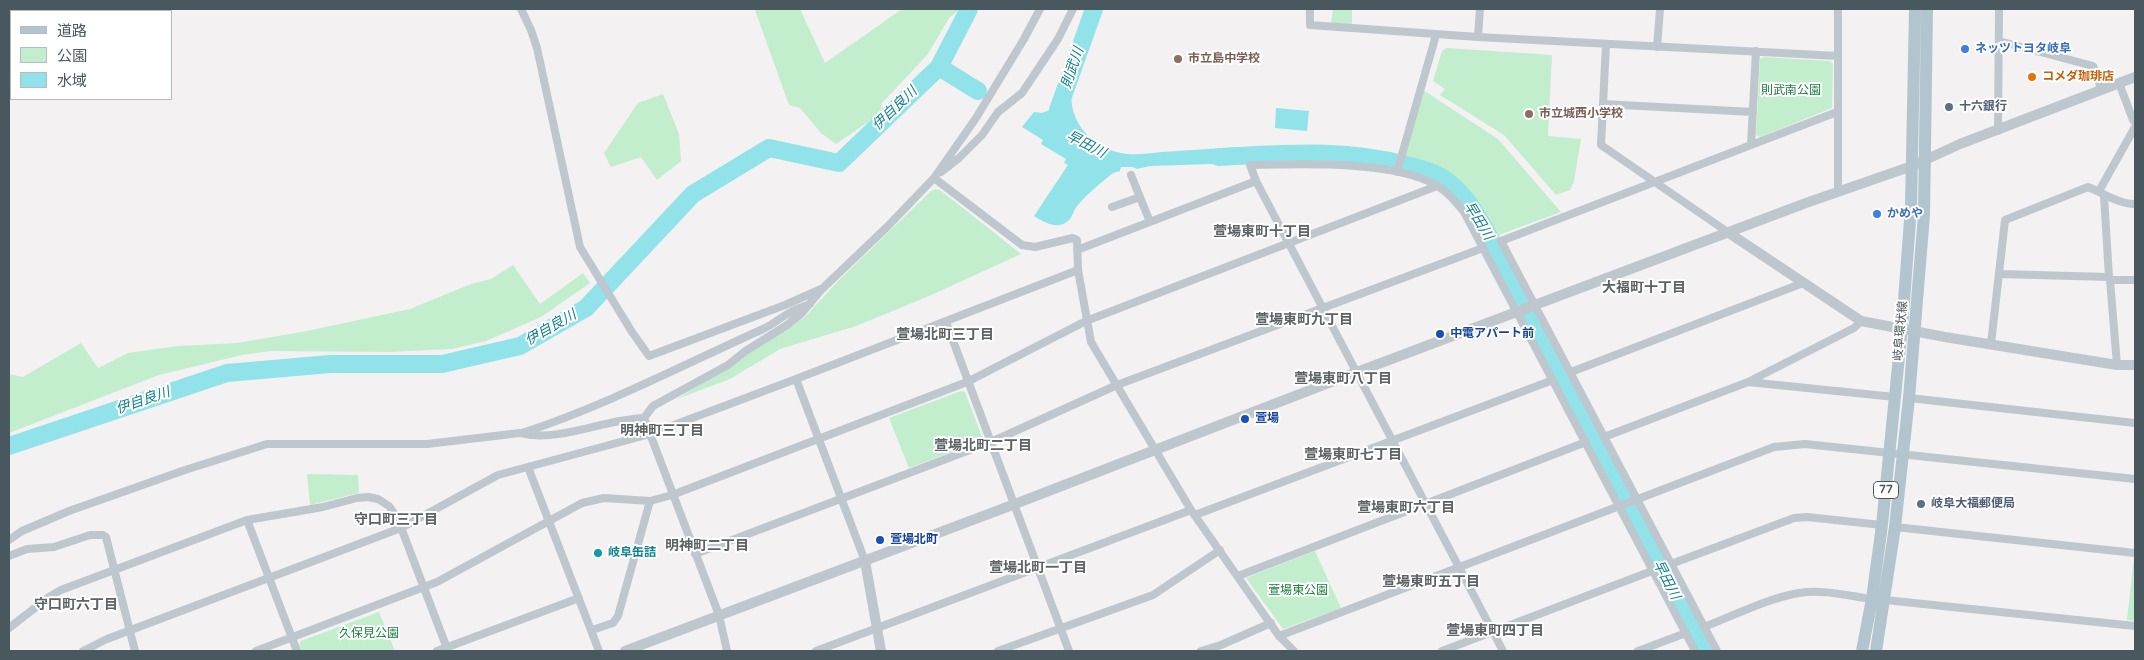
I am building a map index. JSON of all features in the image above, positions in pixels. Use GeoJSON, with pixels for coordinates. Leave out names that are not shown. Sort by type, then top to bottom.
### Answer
{"type":"FeatureCollection","features":[{"type":"Feature","properties":{"kind":"main road","name":"岐阜環状線"},"geometry":{"type":"LineString","coordinates":[[1862,651],[1878,599],[1896,527],[1909,398],[1908,329],[1914,9]]}},
{"type":"Feature","properties":{"kind":"main road","name":"岐阜環状線"},"geometry":{"type":"LineString","coordinates":[[1876,651],[1882,525],[1895,397],[1908,329],[1924,215],[1927,9]]}},
{"type":"Feature","properties":{"kind":"street"},"geometry":{"type":"LineString","coordinates":[[521,9],[532,30],[537,48],[580,247],[632,332],[649,356],[785,305],[822,289]]}},
{"type":"Feature","properties":{"kind":"street"},"geometry":{"type":"LineString","coordinates":[[934,178],[976,118],[1040,9]]}},
{"type":"Feature","properties":{"kind":"street"},"geometry":{"type":"LineString","coordinates":[[644,418],[654,406],[728,365],[744,352],[787,326],[934,178],[959,158],[982,135],[998,112],[1022,93],[1058,39],[1073,9]]}},
{"type":"Feature","properties":{"kind":"street"},"geometry":{"type":"LineString","coordinates":[[1310,9],[1310,25],[1478,38],[1838,56]]}},
{"type":"Feature","properties":{"kind":"street"},"geometry":{"type":"LineString","coordinates":[[1478,38],[1480,9]]}},
{"type":"Feature","properties":{"kind":"street"},"geometry":{"type":"LineString","coordinates":[[1657,47],[1660,9]]}},
{"type":"Feature","properties":{"kind":"street"},"geometry":{"type":"LineString","coordinates":[[1838,9],[1838,192]]}},
{"type":"Feature","properties":{"kind":"street"},"geometry":{"type":"LineString","coordinates":[[1998,131],[1999,9]]}},
{"type":"Feature","properties":{"kind":"street"},"geometry":{"type":"LineString","coordinates":[[1397,171],[1436,35]]}},
{"type":"Feature","properties":{"kind":"street"},"geometry":{"type":"LineString","coordinates":[[1999,41],[2093,66],[2102,90]]}},
{"type":"Feature","properties":{"kind":"street"},"geometry":{"type":"LineString","coordinates":[[1606,44],[1601,145],[1861,321],[2117,365],[2135,365]]}},
{"type":"Feature","properties":{"kind":"street"},"geometry":{"type":"LineString","coordinates":[[1751,145],[1756,52]]}},
{"type":"Feature","properties":{"kind":"street"},"geometry":{"type":"LineString","coordinates":[[625,651],[1015,504],[1357,372],[1912,166],[2135,77]]}},
{"type":"Feature","properties":{"kind":"street"},"geometry":{"type":"LineString","coordinates":[[2118,84],[2135,122]]}},
{"type":"Feature","properties":{"kind":"street"},"geometry":{"type":"LineString","coordinates":[[1603,104],[1753,112]]}},
{"type":"Feature","properties":{"kind":"street"},"geometry":{"type":"LineString","coordinates":[[1695,651],[1652,571],[1621,506],[1553,380],[1501,241],[1837,112]]}},
{"type":"Feature","properties":{"kind":"street"},"geometry":{"type":"LineString","coordinates":[[2117,365],[2101,194],[2135,127]]}},
{"type":"Feature","properties":{"kind":"street"},"geometry":{"type":"LineString","coordinates":[[1503,651],[1256,181],[1250,166],[1328,165],[1397,171],[1422,178],[1438,186],[1451,197],[1464,212],[1483,248],[1571,372],[1636,501],[1717,651]]}},
{"type":"Feature","properties":{"kind":"street"},"geometry":{"type":"LineString","coordinates":[[1131,175],[1150,222]]}},
{"type":"Feature","properties":{"kind":"street"},"geometry":{"type":"LineString","coordinates":[[934,178],[1022,245],[1035,247],[1073,238],[1076,240],[1078,270],[1091,342],[1193,512],[1279,636],[1294,651]]}},
{"type":"Feature","properties":{"kind":"street"},"geometry":{"type":"LineString","coordinates":[[1077,250],[1256,181]]}},
{"type":"Feature","properties":{"kind":"street"},"geometry":{"type":"LineString","coordinates":[[256,651],[424,588],[548,521],[592,500],[604,498],[650,501],[672,494],[967,382],[1086,321],[1438,186]]}},
{"type":"Feature","properties":{"kind":"street"},"geometry":{"type":"LineString","coordinates":[[1991,344],[2005,220],[2088,187],[2128,204],[2135,204]]}},
{"type":"Feature","properties":{"kind":"street"},"geometry":{"type":"LineString","coordinates":[[1112,207],[1140,197]]}},
{"type":"Feature","properties":{"kind":"street"},"geometry":{"type":"LineString","coordinates":[[695,554],[991,442],[1117,386],[1483,248]]}},
{"type":"Feature","properties":{"kind":"street"},"geometry":{"type":"LineString","coordinates":[[83,651],[130,631],[401,528],[498,475],[650,434],[1078,270]]}},
{"type":"Feature","properties":{"kind":"street"},"geometry":{"type":"LineString","coordinates":[[1999,274],[2135,280]]}},
{"type":"Feature","properties":{"kind":"street"},"geometry":{"type":"LineString","coordinates":[[1571,372],[1803,283]]}},
{"type":"Feature","properties":{"kind":"street"},"geometry":{"type":"LineString","coordinates":[[9,540],[22,531],[69,511],[185,470],[267,444],[427,444],[520,433],[564,419],[633,389],[733,341],[765,328],[790,312],[812,302]]}},
{"type":"Feature","properties":{"kind":"street"},"geometry":{"type":"LineString","coordinates":[[1604,437],[1748,382],[1854,328],[1861,321]]}},
{"type":"Feature","properties":{"kind":"street"},"geometry":{"type":"LineString","coordinates":[[946,322],[1069,651]]}},
{"type":"Feature","properties":{"kind":"street"},"geometry":{"type":"LineString","coordinates":[[796,379],[865,561],[881,651]]}},
{"type":"Feature","properties":{"kind":"street"},"geometry":{"type":"LineString","coordinates":[[816,651],[1037,568],[1393,440],[1553,380]]}},
{"type":"Feature","properties":{"kind":"street"},"geometry":{"type":"LineString","coordinates":[[1748,382],[1895,397]]}},
{"type":"Feature","properties":{"kind":"street"},"geometry":{"type":"LineString","coordinates":[[1909,398],[2135,423]]}},
{"type":"Feature","properties":{"kind":"street"},"geometry":{"type":"LineString","coordinates":[[520,433],[532,436],[593,428],[631,418],[644,418]]}},
{"type":"Feature","properties":{"kind":"street"},"geometry":{"type":"LineString","coordinates":[[644,418],[719,615],[727,651]]}},
{"type":"Feature","properties":{"kind":"street"},"geometry":{"type":"LineString","coordinates":[[1238,576],[1586,442]]}},
{"type":"Feature","properties":{"kind":"street"},"geometry":{"type":"LineString","coordinates":[[1279,636],[1782,446],[1805,444],[2135,479]]}},
{"type":"Feature","properties":{"kind":"street"},"geometry":{"type":"LineString","coordinates":[[528,467],[599,651]]}},
{"type":"Feature","properties":{"kind":"street"},"geometry":{"type":"LineString","coordinates":[[9,628],[61,590],[247,520],[368,497],[378,499],[389,506],[397,517],[448,649]]}},
{"type":"Feature","properties":{"kind":"street"},"geometry":{"type":"LineString","coordinates":[[592,630],[613,623],[618,616],[650,501]]}},
{"type":"Feature","properties":{"kind":"street"},"geometry":{"type":"LineString","coordinates":[[1671,564],[1794,518],[1807,517],[1882,525]]}},
{"type":"Feature","properties":{"kind":"street"},"geometry":{"type":"LineString","coordinates":[[247,520],[297,651]]}},
{"type":"Feature","properties":{"kind":"street"},"geometry":{"type":"LineString","coordinates":[[1896,527],[2135,553]]}},
{"type":"Feature","properties":{"kind":"street"},"geometry":{"type":"LineString","coordinates":[[9,556],[26,549],[54,547],[90,535],[106,536],[135,651]]}},
{"type":"Feature","properties":{"kind":"street"},"geometry":{"type":"LineString","coordinates":[[998,651],[1153,595],[1220,550]]}},
{"type":"Feature","properties":{"kind":"street"},"geometry":{"type":"LineString","coordinates":[[1442,651],[1652,571]]}},
{"type":"Feature","properties":{"kind":"street"},"geometry":{"type":"LineString","coordinates":[[1704,627],[1783,597],[1814,592],[2135,626]]}},
{"type":"Feature","properties":{"kind":"street"},"geometry":{"type":"LineString","coordinates":[[436,651],[448,649],[579,598]]}},
{"type":"Feature","properties":{"kind":"street"},"geometry":{"type":"LineString","coordinates":[[1201,651],[1214,650],[1271,623]]}},
{"type":"Feature","properties":{"kind":"street"},"geometry":{"type":"LineString","coordinates":[[1638,651],[1686,633]]}},
{"type":"Feature","properties":{"kind":"green space"},"geometry":{"type":"Polygon","coordinates":[[[800,9],[825,63],[902,9],[960,9],[949,18],[928,54],[882,103],[879,120],[871,120],[836,144],[821,133],[800,108],[789,105],[755,10],[800,9]]]}},
{"type":"Feature","properties":{"kind":"green space"},"geometry":{"type":"Polygon","coordinates":[[[1333,9],[1352,9],[1352,25],[1331,24],[1333,9]]]}},
{"type":"Feature","properties":{"kind":"green space"},"geometry":{"type":"Polygon","coordinates":[[[1447,48],[1552,55],[1548,136],[1581,139],[1574,181],[1570,190],[1556,195],[1504,135],[1440,95],[1445,89],[1433,81],[1442,51],[1447,48]]]}},
{"type":"Feature","properties":{"kind":"green space","name":"則武南公園"},"geometry":{"type":"Polygon","coordinates":[[[1764,57],[1830,61],[1833,64],[1832,108],[1760,137],[1756,135],[1760,59],[1764,57]]]}},
{"type":"Feature","properties":{"kind":"green space"},"geometry":{"type":"Polygon","coordinates":[[[1423,90],[1498,139],[1561,212],[1496,236],[1479,206],[1461,184],[1438,169],[1405,157],[1423,90]]]}},
{"type":"Feature","properties":{"kind":"green space"},"geometry":{"type":"Polygon","coordinates":[[[663,94],[679,134],[681,161],[657,180],[641,157],[611,167],[604,153],[638,103],[663,94]]]}},
{"type":"Feature","properties":{"kind":"green space"},"geometry":{"type":"Polygon","coordinates":[[[935,189],[940,190],[1021,254],[929,296],[856,326],[780,349],[730,379],[677,399],[804,318],[838,281],[935,189]]]}},
{"type":"Feature","properties":{"kind":"green space"},"geometry":{"type":"Polygon","coordinates":[[[513,265],[540,304],[583,273],[590,283],[541,317],[486,341],[452,349],[389,352],[271,351],[242,355],[159,375],[9,433],[9,374],[23,377],[81,343],[98,368],[128,353],[178,346],[238,343],[307,331],[410,309],[471,284],[491,279],[513,265]]]}},
{"type":"Feature","properties":{"kind":"green space"},"geometry":{"type":"Polygon","coordinates":[[[961,391],[965,392],[982,441],[909,468],[889,418],[961,391]]]}},
{"type":"Feature","properties":{"kind":"green space"},"geometry":{"type":"Polygon","coordinates":[[[307,474],[358,475],[359,493],[310,505],[307,474]]]}},
{"type":"Feature","properties":{"kind":"green space","name":"萱場東公園"},"geometry":{"type":"Polygon","coordinates":[[[1315,551],[1341,608],[1283,629],[1246,578],[1315,551]]]}},
{"type":"Feature","properties":{"kind":"green space"},"geometry":{"type":"Polygon","coordinates":[[[2135,557],[2135,621],[2127,620],[2135,557]]]}},
{"type":"Feature","properties":{"kind":"green space","name":"久保見公園"},"geometry":{"type":"Polygon","coordinates":[[[379,612],[395,651],[302,651],[299,645],[301,641],[379,612]]]}},
{"type":"Feature","properties":{"kind":"water"},"geometry":{"type":"Polygon","coordinates":[[[1061,87],[1072,89],[1074,113],[1079,123],[1085,133],[1104,147],[1127,154],[1136,154],[1239,147],[1243,163],[1150,166],[1137,169],[1121,167],[1120,171],[1113,173],[1086,196],[1066,223],[1052,225],[1047,223],[1034,216],[1068,165],[1064,163],[1066,159],[1041,144],[1043,140],[1022,127],[1034,112],[1042,113],[1052,109],[1061,87]]]}},
{"type":"Feature","properties":{"kind":"water"},"geometry":{"type":"Polygon","coordinates":[[[1276,108],[1309,111],[1307,131],[1275,128],[1276,108]]]}},
{"type":"Feature","properties":{"kind":"waterway","name":"伊自良川"},"geometry":{"type":"LineString","coordinates":[[9,446],[227,373],[330,364],[442,364],[520,346],[586,308],[693,194],[769,148],[839,163],[939,67],[969,9]]}},
{"type":"Feature","properties":{"kind":"waterway","name":"則武川"},"geometry":{"type":"LineString","coordinates":[[1058,110],[1094,9]]}},
{"type":"Feature","properties":{"kind":"waterway","name":"早田川"},"geometry":{"type":"LineString","coordinates":[[939,67],[978,91]]}},
{"type":"Feature","properties":{"kind":"waterway","name":"早田川"},"geometry":{"type":"LineString","coordinates":[[1219,157],[1313,154],[1360,156],[1430,172],[1446,180],[1458,191],[1476,214],[1495,247],[1703,651]]}},
{"type":"Feature","properties":{"kind":"place","name":"ネッツトヨタ岐阜"},"geometry":{"type":"Point","coordinates":[1965,49]}},
{"type":"Feature","properties":{"kind":"place","name":"市立島中学校"},"geometry":{"type":"Point","coordinates":[1178,59]}},
{"type":"Feature","properties":{"kind":"place","name":"コメダ珈琲店"},"geometry":{"type":"Point","coordinates":[2032,77]}},
{"type":"Feature","properties":{"kind":"place","name":"十六銀行"},"geometry":{"type":"Point","coordinates":[1949,107]}},
{"type":"Feature","properties":{"kind":"place","name":"市立城西小学校"},"geometry":{"type":"Point","coordinates":[1529,114]}},
{"type":"Feature","properties":{"kind":"place","name":"かめや"},"geometry":{"type":"Point","coordinates":[1877,214]}},
{"type":"Feature","properties":{"kind":"place","name":"中電アパート前"},"geometry":{"type":"Point","coordinates":[1440,334]}},
{"type":"Feature","properties":{"kind":"place","name":"萱場"},"geometry":{"type":"Point","coordinates":[1245,419]}},
{"type":"Feature","properties":{"kind":"place","name":"岐阜大福郵便局"},"geometry":{"type":"Point","coordinates":[1921,504]}},
{"type":"Feature","properties":{"kind":"place","name":"萱場北町"},"geometry":{"type":"Point","coordinates":[880,540]}},
{"type":"Feature","properties":{"kind":"place","name":"岐阜缶詰"},"geometry":{"type":"Point","coordinates":[598,553]}},
{"type":"Feature","properties":{"kind":"district","name":"萱場東町十丁目"},"geometry":{"type":"Point","coordinates":[1262,232]}},
{"type":"Feature","properties":{"kind":"district","name":"大福町十丁目"},"geometry":{"type":"Point","coordinates":[1644,288]}},
{"type":"Feature","properties":{"kind":"district","name":"萱場東町九丁目"},"geometry":{"type":"Point","coordinates":[1304,320]}},
{"type":"Feature","properties":{"kind":"district","name":"萱場北町三丁目"},"geometry":{"type":"Point","coordinates":[945,335]}},
{"type":"Feature","properties":{"kind":"district","name":"萱場東町八丁目"},"geometry":{"type":"Point","coordinates":[1343,379]}},
{"type":"Feature","properties":{"kind":"district","name":"明神町三丁目"},"geometry":{"type":"Point","coordinates":[662,431]}},
{"type":"Feature","properties":{"kind":"district","name":"萱場北町二丁目"},"geometry":{"type":"Point","coordinates":[983,446]}},
{"type":"Feature","properties":{"kind":"district","name":"萱場東町七丁目"},"geometry":{"type":"Point","coordinates":[1353,455]}},
{"type":"Feature","properties":{"kind":"district","name":"萱場東町六丁目"},"geometry":{"type":"Point","coordinates":[1406,508]}},
{"type":"Feature","properties":{"kind":"district","name":"守口町三丁目"},"geometry":{"type":"Point","coordinates":[396,520]}},
{"type":"Feature","properties":{"kind":"district","name":"明神町二丁目"},"geometry":{"type":"Point","coordinates":[707,546]}},
{"type":"Feature","properties":{"kind":"district","name":"萱場北町一丁目"},"geometry":{"type":"Point","coordinates":[1038,568]}},
{"type":"Feature","properties":{"kind":"district","name":"萱場東町五丁目"},"geometry":{"type":"Point","coordinates":[1431,582]}},
{"type":"Feature","properties":{"kind":"district","name":"守口町六丁目"},"geometry":{"type":"Point","coordinates":[76,605]}},
{"type":"Feature","properties":{"kind":"district","name":"萱場東町四丁目"},"geometry":{"type":"Point","coordinates":[1495,631]}}]}
